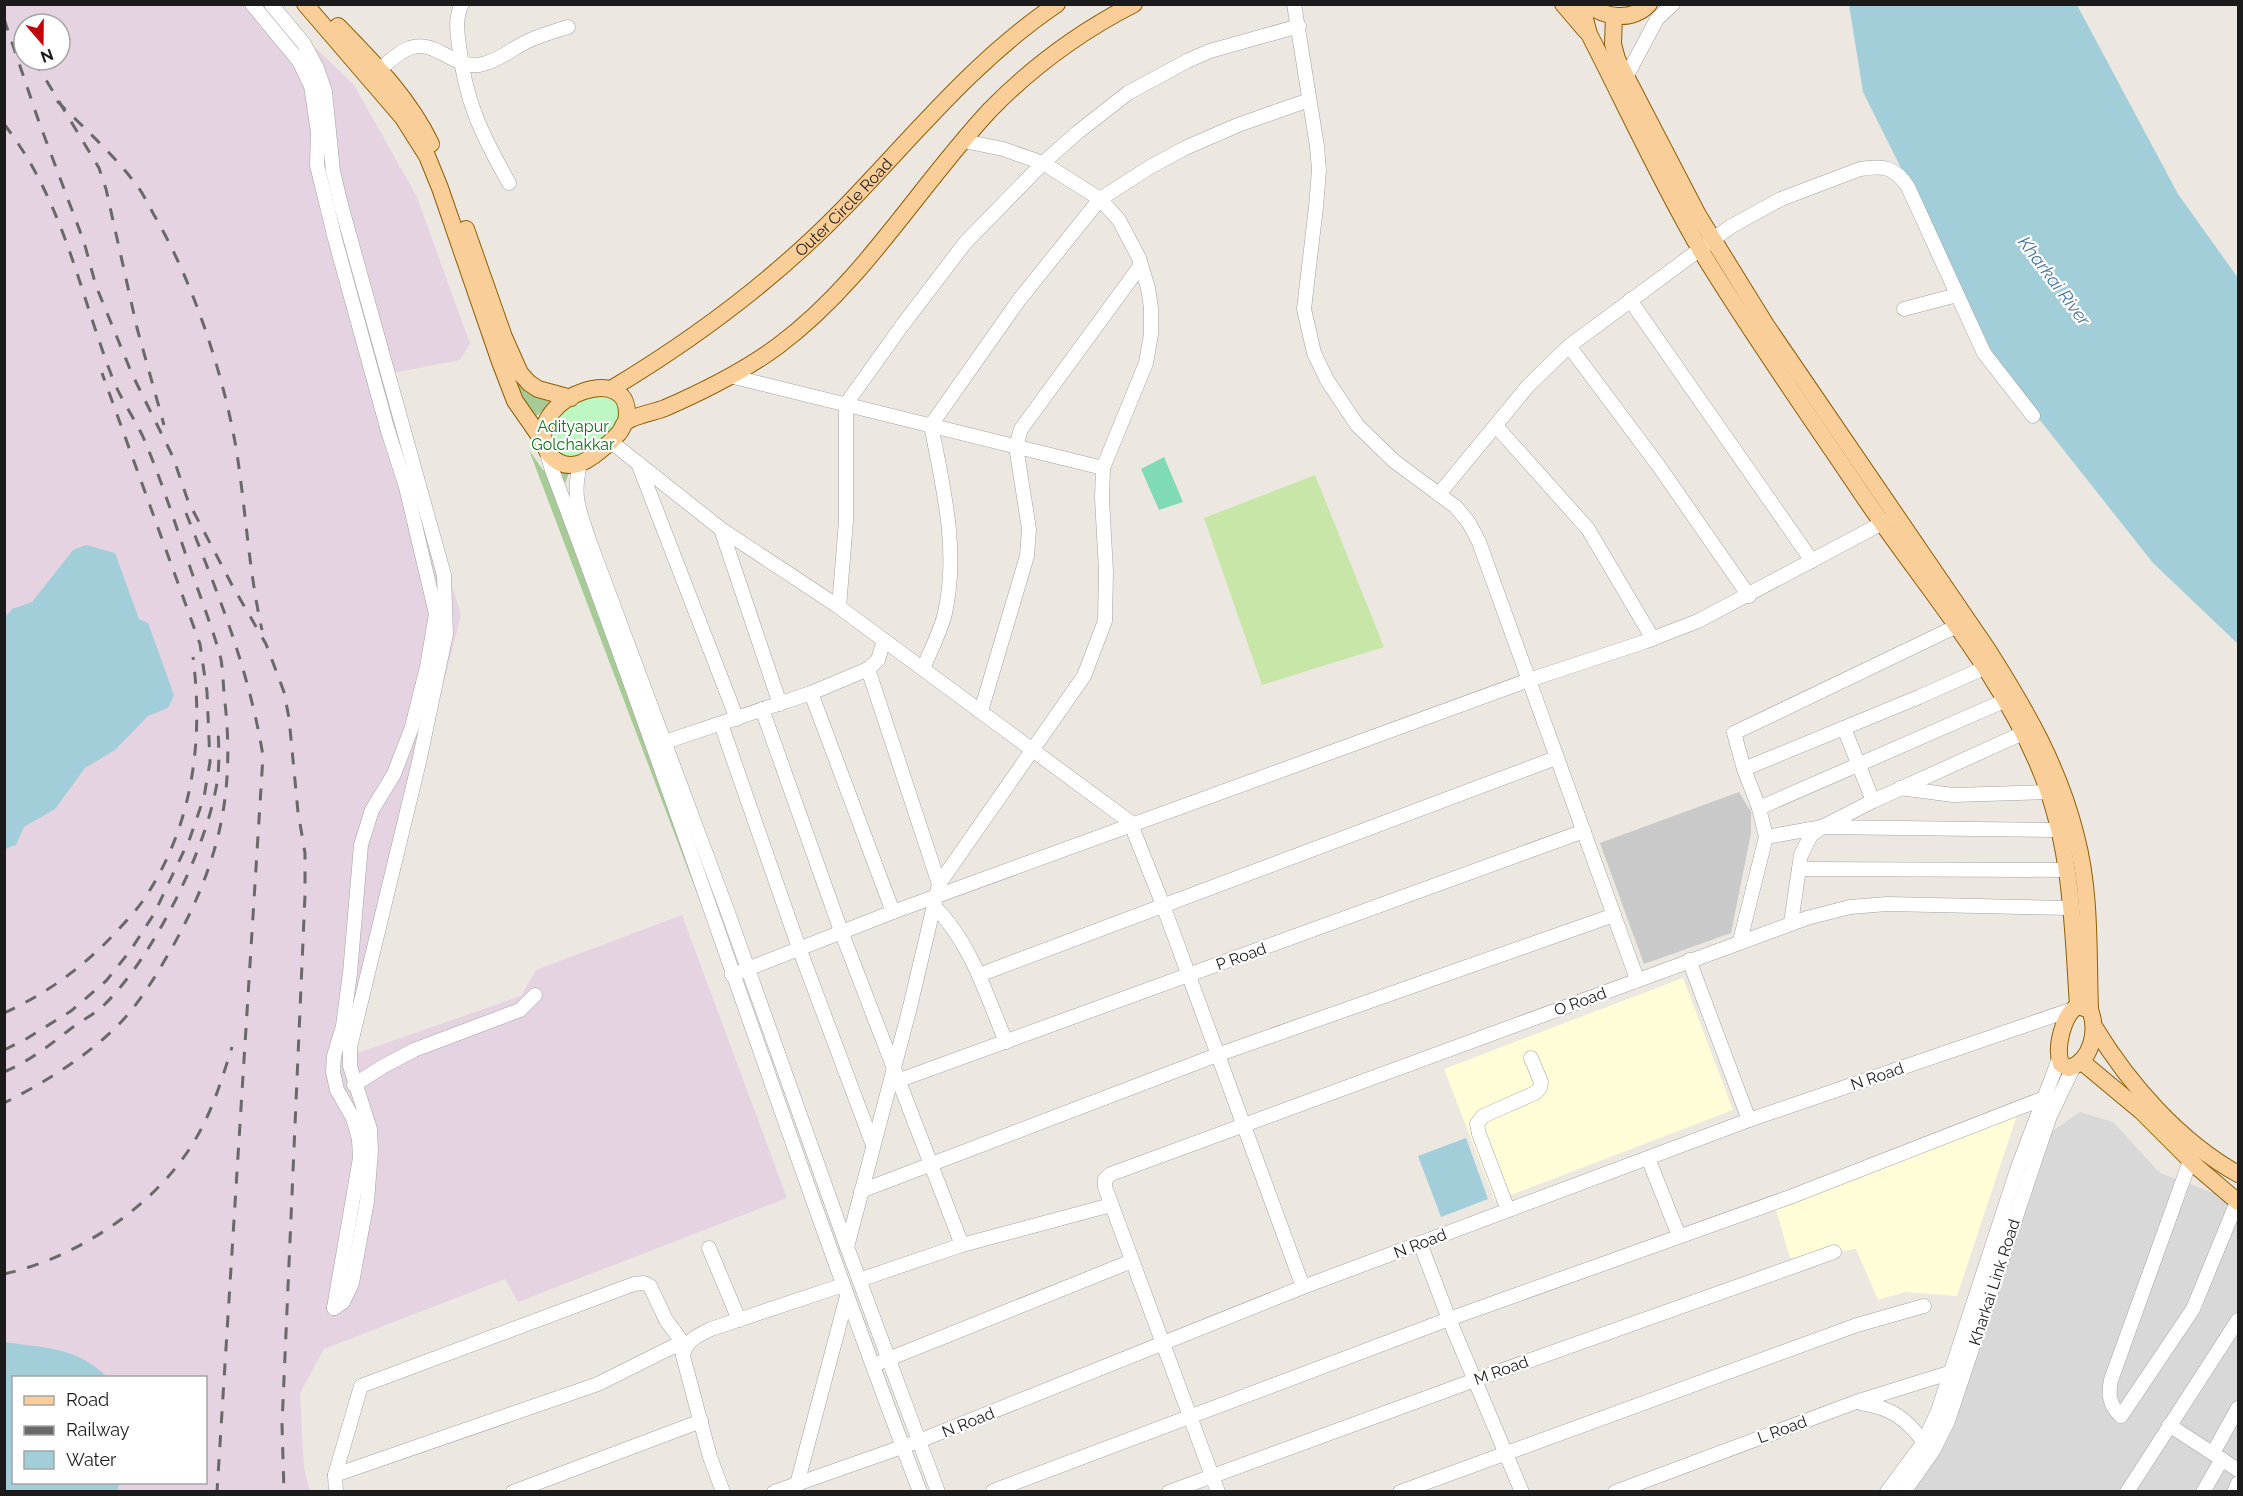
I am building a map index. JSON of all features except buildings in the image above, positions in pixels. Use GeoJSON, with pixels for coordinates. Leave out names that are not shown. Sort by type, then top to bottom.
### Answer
{"type":"FeatureCollection","features":[{"type":"Feature","properties":{"kind":"main road"},"geometry":{"type":"LineString","coordinates":[[305,4],[403,118],[427,156],[512,394],[553,459],[568,465],[580,464],[610,441],[622,430],[626,422],[624,400],[619,393],[611,389],[594,388],[571,398],[557,407],[548,418],[543,433],[545,445]]}},
{"type":"Feature","properties":{"kind":"main road"},"geometry":{"type":"LineString","coordinates":[[318,4],[380,69],[410,105],[437,158],[458,209],[504,337],[520,374],[538,389],[571,398]]}},
{"type":"Feature","properties":{"kind":"main road","name":"Outer Circle Road"},"geometry":{"type":"LineString","coordinates":[[611,389],[675,349],[763,283],[843,210],[977,69],[1027,24],[1057,4]]}},
{"type":"Feature","properties":{"kind":"main road"},"geometry":{"type":"LineString","coordinates":[[626,422],[664,409],[730,376],[778,346],[818,312],[864,263],[990,110],[1019,82],[1058,50],[1134,4]]}},
{"type":"Feature","properties":{"kind":"main road"},"geometry":{"type":"LineString","coordinates":[[1563,4],[1589,34],[1707,244]]}},
{"type":"Feature","properties":{"kind":"main road"},"geometry":{"type":"LineString","coordinates":[[1581,4],[1589,34]]}},
{"type":"Feature","properties":{"kind":"main road"},"geometry":{"type":"LineString","coordinates":[[1587,4],[1600,13],[1614,16],[1629,16],[1649,4]]}},
{"type":"Feature","properties":{"kind":"main road"},"geometry":{"type":"LineString","coordinates":[[1614,16],[1613,44],[1625,79],[1735,305],[1889,520],[1988,650],[2047,751],[2065,796],[2077,838],[2084,887],[2080,1008],[2062,1033],[2059,1059],[2065,1067],[2078,1064],[2088,1051],[2094,1028]]}},
{"type":"Feature","properties":{"kind":"main road"},"geometry":{"type":"LineString","coordinates":[[1889,520],[2023,732],[2049,792],[2060,830],[2067,870],[2080,1008],[2116,1061],[2157,1108],[2199,1149],[2238,1174]]}},
{"type":"Feature","properties":{"kind":"main road"},"geometry":{"type":"LineString","coordinates":[[2078,1064],[2140,1111],[2190,1161],[2238,1202]]}},
{"type":"Feature","properties":{"kind":"street"},"geometry":{"type":"LineString","coordinates":[[252,4],[300,61],[319,95],[341,205],[444,575],[446,634],[419,762],[350,1047],[350,1066],[354,1085],[370,1129],[371,1151],[367,1201],[352,1283],[343,1302],[334,1308],[360,1158],[359,1138],[337,1090],[333,1072],[334,1056],[344,1026],[361,845],[372,810],[394,774],[412,727],[427,667],[436,614],[406,487],[388,431],[317,165],[319,95],[317,68],[304,44],[272,4]]}},
{"type":"Feature","properties":{"kind":"street"},"geometry":{"type":"LineString","coordinates":[[462,4],[457,20],[461,63],[468,98],[476,122],[509,183]]}},
{"type":"Feature","properties":{"kind":"street"},"geometry":{"type":"LineString","coordinates":[[1294,4],[1317,146],[1318,170],[1313,240],[1304,309],[1314,353],[1327,380],[1357,425],[1394,461],[1456,507],[1469,523],[1479,542],[1637,980]]}},
{"type":"Feature","properties":{"kind":"street"},"geometry":{"type":"LineString","coordinates":[[1625,79],[1657,20],[1674,4]]}},
{"type":"Feature","properties":{"kind":"street"},"geometry":{"type":"LineString","coordinates":[[839,607],[846,521],[846,404],[965,243],[1042,163],[1110,105],[1128,93],[1210,51],[1299,26]]}},
{"type":"Feature","properties":{"kind":"street"},"geometry":{"type":"LineString","coordinates":[[380,69],[402,52],[416,46],[436,50],[461,63],[474,66],[483,65],[527,41],[568,27]]}},
{"type":"Feature","properties":{"kind":"street"},"geometry":{"type":"LineString","coordinates":[[923,669],[945,614],[949,574],[950,542],[947,505],[931,425],[1019,300],[1100,200],[1150,167],[1185,148],[1238,124],[1309,100]]}},
{"type":"Feature","properties":{"kind":"street"},"geometry":{"type":"LineString","coordinates":[[847,1247],[873,1145],[895,1075],[936,895],[1084,676],[1105,621],[1103,468],[1146,363],[1151,334],[1151,308],[1141,265],[1130,238],[1119,220],[1100,200],[1042,163],[1003,149],[964,141]]}},
{"type":"Feature","properties":{"kind":"street"},"geometry":{"type":"LineString","coordinates":[[1439,494],[1528,386],[1569,346],[1630,300],[1730,227],[1781,199],[1860,169],[1874,167],[1887,168],[1899,174],[1908,187],[1984,352],[2033,416]]}},
{"type":"Feature","properties":{"kind":"street"},"geometry":{"type":"LineString","coordinates":[[981,711],[1027,556],[1029,529],[1016,446],[1021,429],[1141,265]]}},
{"type":"Feature","properties":{"kind":"street"},"geometry":{"type":"LineString","coordinates":[[1904,309],[1957,296]]}},
{"type":"Feature","properties":{"kind":"street"},"geometry":{"type":"LineString","coordinates":[[1630,300],[1812,561]]}},
{"type":"Feature","properties":{"kind":"street"},"geometry":{"type":"LineString","coordinates":[[1569,346],[1658,465],[1749,596]]}},
{"type":"Feature","properties":{"kind":"street"},"geometry":{"type":"LineString","coordinates":[[730,376],[1103,468]]}},
{"type":"Feature","properties":{"kind":"street"},"geometry":{"type":"LineString","coordinates":[[1496,426],[1588,529],[1653,639]]}},
{"type":"Feature","properties":{"kind":"street"},"geometry":{"type":"LineString","coordinates":[[610,441],[721,530],[839,607],[1130,822],[1163,905],[1187,976],[1303,1287]]}},
{"type":"Feature","properties":{"kind":"street"},"geometry":{"type":"LineString","coordinates":[[545,445],[552,470],[658,745],[727,910],[746,970],[859,1280],[939,1491]]}},
{"type":"Feature","properties":{"kind":"street"},"geometry":{"type":"LineString","coordinates":[[637,461],[737,719]]}},
{"type":"Feature","properties":{"kind":"street"},"geometry":{"type":"LineString","coordinates":[[580,464],[575,485],[576,501],[732,975],[845,1291],[920,1491]]}},
{"type":"Feature","properties":{"kind":"street"},"geometry":{"type":"LineString","coordinates":[[732,975],[936,895],[1529,680],[1653,639],[1698,621],[1749,596],[1889,520]]}},
{"type":"Feature","properties":{"kind":"street"},"geometry":{"type":"LineString","coordinates":[[721,530],[780,704]]}},
{"type":"Feature","properties":{"kind":"street"},"geometry":{"type":"LineString","coordinates":[[429,581],[444,575]]}},
{"type":"Feature","properties":{"kind":"street"},"geometry":{"type":"LineString","coordinates":[[1740,941],[1766,837],[1759,808],[1744,770],[1734,733],[1955,627]]}},
{"type":"Feature","properties":{"kind":"street"},"geometry":{"type":"LineString","coordinates":[[658,745],[811,693],[868,669],[878,660],[884,640]]}},
{"type":"Feature","properties":{"kind":"street"},"geometry":{"type":"LineString","coordinates":[[1744,770],[1984,668]]}},
{"type":"Feature","properties":{"kind":"street"},"geometry":{"type":"LineString","coordinates":[[868,669],[936,895],[979,975],[1006,1042]]}},
{"type":"Feature","properties":{"kind":"street"},"geometry":{"type":"LineString","coordinates":[[811,693],[893,912]]}},
{"type":"Feature","properties":{"kind":"street"},"geometry":{"type":"LineString","coordinates":[[1759,808],[2004,701]]}},
{"type":"Feature","properties":{"kind":"street"},"geometry":{"type":"LineString","coordinates":[[762,709],[841,931],[962,1245]]}},
{"type":"Feature","properties":{"kind":"street"},"geometry":{"type":"LineString","coordinates":[[721,724],[799,948],[873,1145]]}},
{"type":"Feature","properties":{"kind":"street"},"geometry":{"type":"LineString","coordinates":[[1844,728],[1873,801]]}},
{"type":"Feature","properties":{"kind":"street"},"geometry":{"type":"LineString","coordinates":[[1791,923],[1799,869],[1805,845],[1811,835],[1873,801],[2023,732]]}},
{"type":"Feature","properties":{"kind":"street"},"geometry":{"type":"LineString","coordinates":[[979,975],[1556,758]]}},
{"type":"Feature","properties":{"kind":"street"},"geometry":{"type":"LineString","coordinates":[[1900,788],[1953,795],[2049,792]]}},
{"type":"Feature","properties":{"kind":"street"},"geometry":{"type":"LineString","coordinates":[[1766,837],[1822,827],[2060,830]]}},
{"type":"Feature","properties":{"kind":"street","name":"P Road"},"geometry":{"type":"LineString","coordinates":[[895,1075],[1006,1042],[1584,831]]}},
{"type":"Feature","properties":{"kind":"street"},"geometry":{"type":"LineString","coordinates":[[1799,869],[2067,870]]}},
{"type":"Feature","properties":{"kind":"street","name":"O Road"},"geometry":{"type":"LineString","coordinates":[[1111,1205],[1105,1179],[1111,1174],[1791,923],[1850,907],[1887,904],[2071,908]]}},
{"type":"Feature","properties":{"kind":"street"},"geometry":{"type":"LineString","coordinates":[[861,1191],[1217,1055],[1614,915]]}},
{"type":"Feature","properties":{"kind":"street"},"geometry":{"type":"LineString","coordinates":[[1689,960],[1749,1120]]}},
{"type":"Feature","properties":{"kind":"street"},"geometry":{"type":"LineString","coordinates":[[354,1085],[414,1050],[520,1010],[535,995]]}},
{"type":"Feature","properties":{"kind":"street","name":"N Road"},"geometry":{"type":"LineString","coordinates":[[774,1491],[796,1487],[920,1441],[1303,1287],[1749,1120],[2080,1008]]}},
{"type":"Feature","properties":{"kind":"street"},"geometry":{"type":"LineString","coordinates":[[1508,1210],[1477,1124],[1483,1116],[1535,1094],[1540,1088],[1531,1058]]}},
{"type":"Feature","properties":{"kind":"street"},"geometry":{"type":"LineString","coordinates":[[1887,1491],[1924,1442],[1938,1411],[2018,1167],[2059,1059]]}},
{"type":"Feature","properties":{"kind":"street","name":"Kharkai Link Road"},"geometry":{"type":"LineString","coordinates":[[1904,1491],[1933,1451],[1948,1421],[2037,1151],[2050,1116],[2078,1064]]}},
{"type":"Feature","properties":{"kind":"street"},"geometry":{"type":"LineString","coordinates":[[993,1491],[1449,1319],[1802,1192],[2044,1098]]}},
{"type":"Feature","properties":{"kind":"street"},"geometry":{"type":"LineString","coordinates":[[1648,1158],[1679,1236]]}},
{"type":"Feature","properties":{"kind":"street"},"geometry":{"type":"LineString","coordinates":[[2190,1161],[2111,1380],[2108,1394],[2114,1409],[2121,1416],[2193,1309],[2238,1202]]}},
{"type":"Feature","properties":{"kind":"street"},"geometry":{"type":"LineString","coordinates":[[859,1280],[962,1245],[1111,1205],[1218,1491]]}},
{"type":"Feature","properties":{"kind":"street"},"geometry":{"type":"LineString","coordinates":[[1420,1243],[1449,1319],[1522,1491]]}},
{"type":"Feature","properties":{"kind":"street"},"geometry":{"type":"LineString","coordinates":[[709,1248],[739,1320]]}},
{"type":"Feature","properties":{"kind":"street","name":"M Road"},"geometry":{"type":"LineString","coordinates":[[1169,1491],[1834,1252]]}},
{"type":"Feature","properties":{"kind":"street"},"geometry":{"type":"LineString","coordinates":[[873,1365],[1132,1261]]}},
{"type":"Feature","properties":{"kind":"street"},"geometry":{"type":"LineString","coordinates":[[336,1491],[335,1475],[361,1386],[634,1284],[644,1283],[650,1286],[666,1320],[685,1346]]}},
{"type":"Feature","properties":{"kind":"street"},"geometry":{"type":"LineString","coordinates":[[723,1491],[682,1356],[685,1346],[694,1337],[739,1320],[845,1291]]}},
{"type":"Feature","properties":{"kind":"street"},"geometry":{"type":"LineString","coordinates":[[796,1487],[845,1291]]}},
{"type":"Feature","properties":{"kind":"street"},"geometry":{"type":"LineString","coordinates":[[1400,1491],[1857,1325],[1924,1306]]}},
{"type":"Feature","properties":{"kind":"street"},"geometry":{"type":"LineString","coordinates":[[2127,1491],[2238,1320]]}},
{"type":"Feature","properties":{"kind":"street"},"geometry":{"type":"LineString","coordinates":[[335,1475],[598,1384],[672,1347],[685,1346]]}},
{"type":"Feature","properties":{"kind":"street","name":"L Road"},"geometry":{"type":"LineString","coordinates":[[1615,1491],[1856,1402],[1952,1372]]}},
{"type":"Feature","properties":{"kind":"street"},"geometry":{"type":"LineString","coordinates":[[1856,1402],[1879,1406],[1895,1413],[1910,1424],[1924,1442]]}},
{"type":"Feature","properties":{"kind":"street"},"geometry":{"type":"LineString","coordinates":[[2203,1491],[2238,1408]]}},
{"type":"Feature","properties":{"kind":"street"},"geometry":{"type":"LineString","coordinates":[[513,1491],[701,1421]]}},
{"type":"Feature","properties":{"kind":"street"},"geometry":{"type":"LineString","coordinates":[[2169,1425],[2238,1470]]}},
{"type":"Feature","properties":{"kind":"street"},"geometry":{"type":"LineString","coordinates":[[2234,1491],[2238,1483]]}},
{"type":"Feature","properties":{"kind":"shaded area"},"geometry":{"type":"Polygon","coordinates":[[[5,5],[271,5],[354,85],[417,197],[470,344],[460,360],[388,374],[461,615],[349,1056],[521,996],[536,970],[682,915],[787,1198],[518,1302],[505,1279],[324,1349],[300,1393],[304,1468],[310,1491],[5,1492],[5,5]]]}},
{"type":"Feature","properties":{"kind":"shaded area"},"geometry":{"type":"Polygon","coordinates":[[[1739,792],[1751,812],[1751,833],[1731,933],[1644,964],[1600,843],[1739,792]]]}},
{"type":"Feature","properties":{"kind":"shaded area"},"geometry":{"type":"Polygon","coordinates":[[[1683,978],[1733,1110],[1495,1201],[1444,1069],[1683,978]]]}},
{"type":"Feature","properties":{"kind":"shaded area"},"geometry":{"type":"Polygon","coordinates":[[[2020,1106],[1957,1296],[1905,1292],[1878,1300],[1856,1249],[1790,1258],[1774,1203],[2020,1106]]]}},
{"type":"Feature","properties":{"kind":"shaded area"},"geometry":{"type":"Polygon","coordinates":[[[2080,1112],[2113,1122],[2160,1173],[2238,1202],[2238,1491],[1906,1492],[2047,1135],[2080,1112]]]}},
{"type":"Feature","properties":{"kind":"green space"},"geometry":{"type":"Polygon","coordinates":[[[501,350],[536,395],[552,402],[532,420],[501,350]]]}},
{"type":"Feature","properties":{"kind":"green space","name":"Adityapur Golchakkar"},"geometry":{"type":"Polygon","coordinates":[[[618,396],[624,417],[589,456],[557,457],[546,429],[561,412],[586,399],[618,396]]]}},
{"type":"Feature","properties":{"kind":"green space"},"geometry":{"type":"Polygon","coordinates":[[[529,450],[543,470],[561,469],[573,463],[562,491],[569,518],[906,1434],[902,1434],[529,450]]]}},
{"type":"Feature","properties":{"kind":"green space"},"geometry":{"type":"Polygon","coordinates":[[[1164,457],[1183,502],[1159,510],[1141,469],[1164,457]]]}},
{"type":"Feature","properties":{"kind":"green space"},"geometry":{"type":"Polygon","coordinates":[[[1315,475],[1384,647],[1262,685],[1204,518],[1315,475]]]}},
{"type":"Feature","properties":{"kind":"water","name":"Kharkai River"},"geometry":{"type":"Polygon","coordinates":[[[1849,5],[2077,5],[2178,194],[2238,278],[2238,644],[2153,563],[1986,352],[1912,190],[1863,92],[1849,5]]]}},
{"type":"Feature","properties":{"kind":"water"},"geometry":{"type":"Polygon","coordinates":[[[86,545],[115,553],[139,619],[148,623],[174,695],[168,708],[148,716],[115,750],[85,768],[55,809],[24,827],[16,845],[5,849],[5,617],[12,609],[32,602],[73,550],[86,545]]]}},
{"type":"Feature","properties":{"kind":"water"},"geometry":{"type":"Polygon","coordinates":[[[1466,1138],[1488,1199],[1441,1217],[1418,1156],[1466,1138]]]}},
{"type":"Feature","properties":{"kind":"water"},"geometry":{"type":"Polygon","coordinates":[[[4,1342],[60,1350],[96,1367],[106,1376],[12,1376],[12,1484],[119,1484],[118,1491],[5,1491],[4,1342]]]}},
{"type":"Feature","properties":{"kind":"railway"},"geometry":{"type":"LineString","coordinates":[[4,19],[39,122],[84,242],[96,286],[132,374],[173,457],[188,501],[266,644],[284,692],[289,718],[298,812],[305,853],[305,895],[282,1425],[284,1492]]}},
{"type":"Feature","properties":{"kind":"railway"},"geometry":{"type":"LineString","coordinates":[[41,72],[99,168],[106,189],[137,328],[164,425]]}},
{"type":"Feature","properties":{"kind":"railway"},"geometry":{"type":"LineString","coordinates":[[57,101],[107,151],[138,187],[168,241],[194,300],[216,362],[232,425],[262,630]]}},
{"type":"Feature","properties":{"kind":"railway"},"geometry":{"type":"LineString","coordinates":[[4,124],[24,153],[55,214],[114,382],[144,439],[169,504],[220,655],[228,762],[221,825],[213,854],[189,915],[150,984],[123,1020],[97,1044],[52,1076],[4,1103]]}},
{"type":"Feature","properties":{"kind":"railway"},"geometry":{"type":"LineString","coordinates":[[4,1050],[71,1011],[106,981],[130,951],[154,914],[190,838],[204,797],[210,762],[207,692],[200,644],[102,373]]}},
{"type":"Feature","properties":{"kind":"railway"},"geometry":{"type":"LineString","coordinates":[[186,513],[241,662],[263,756],[217,1492]]}},
{"type":"Feature","properties":{"kind":"railway"},"geometry":{"type":"LineString","coordinates":[[4,1013],[36,997],[93,955],[142,902],[159,874],[173,845],[190,785],[197,721],[193,657]]}},
{"type":"Feature","properties":{"kind":"railway"},"geometry":{"type":"LineString","coordinates":[[4,1072],[40,1052],[103,1006],[121,986],[156,936],[187,877],[208,819],[218,778],[218,729]]}},
{"type":"Feature","properties":{"kind":"railway"},"geometry":{"type":"LineString","coordinates":[[4,1274],[32,1266],[86,1242],[137,1207],[159,1186],[179,1164],[207,1118],[232,1047]]}}]}
